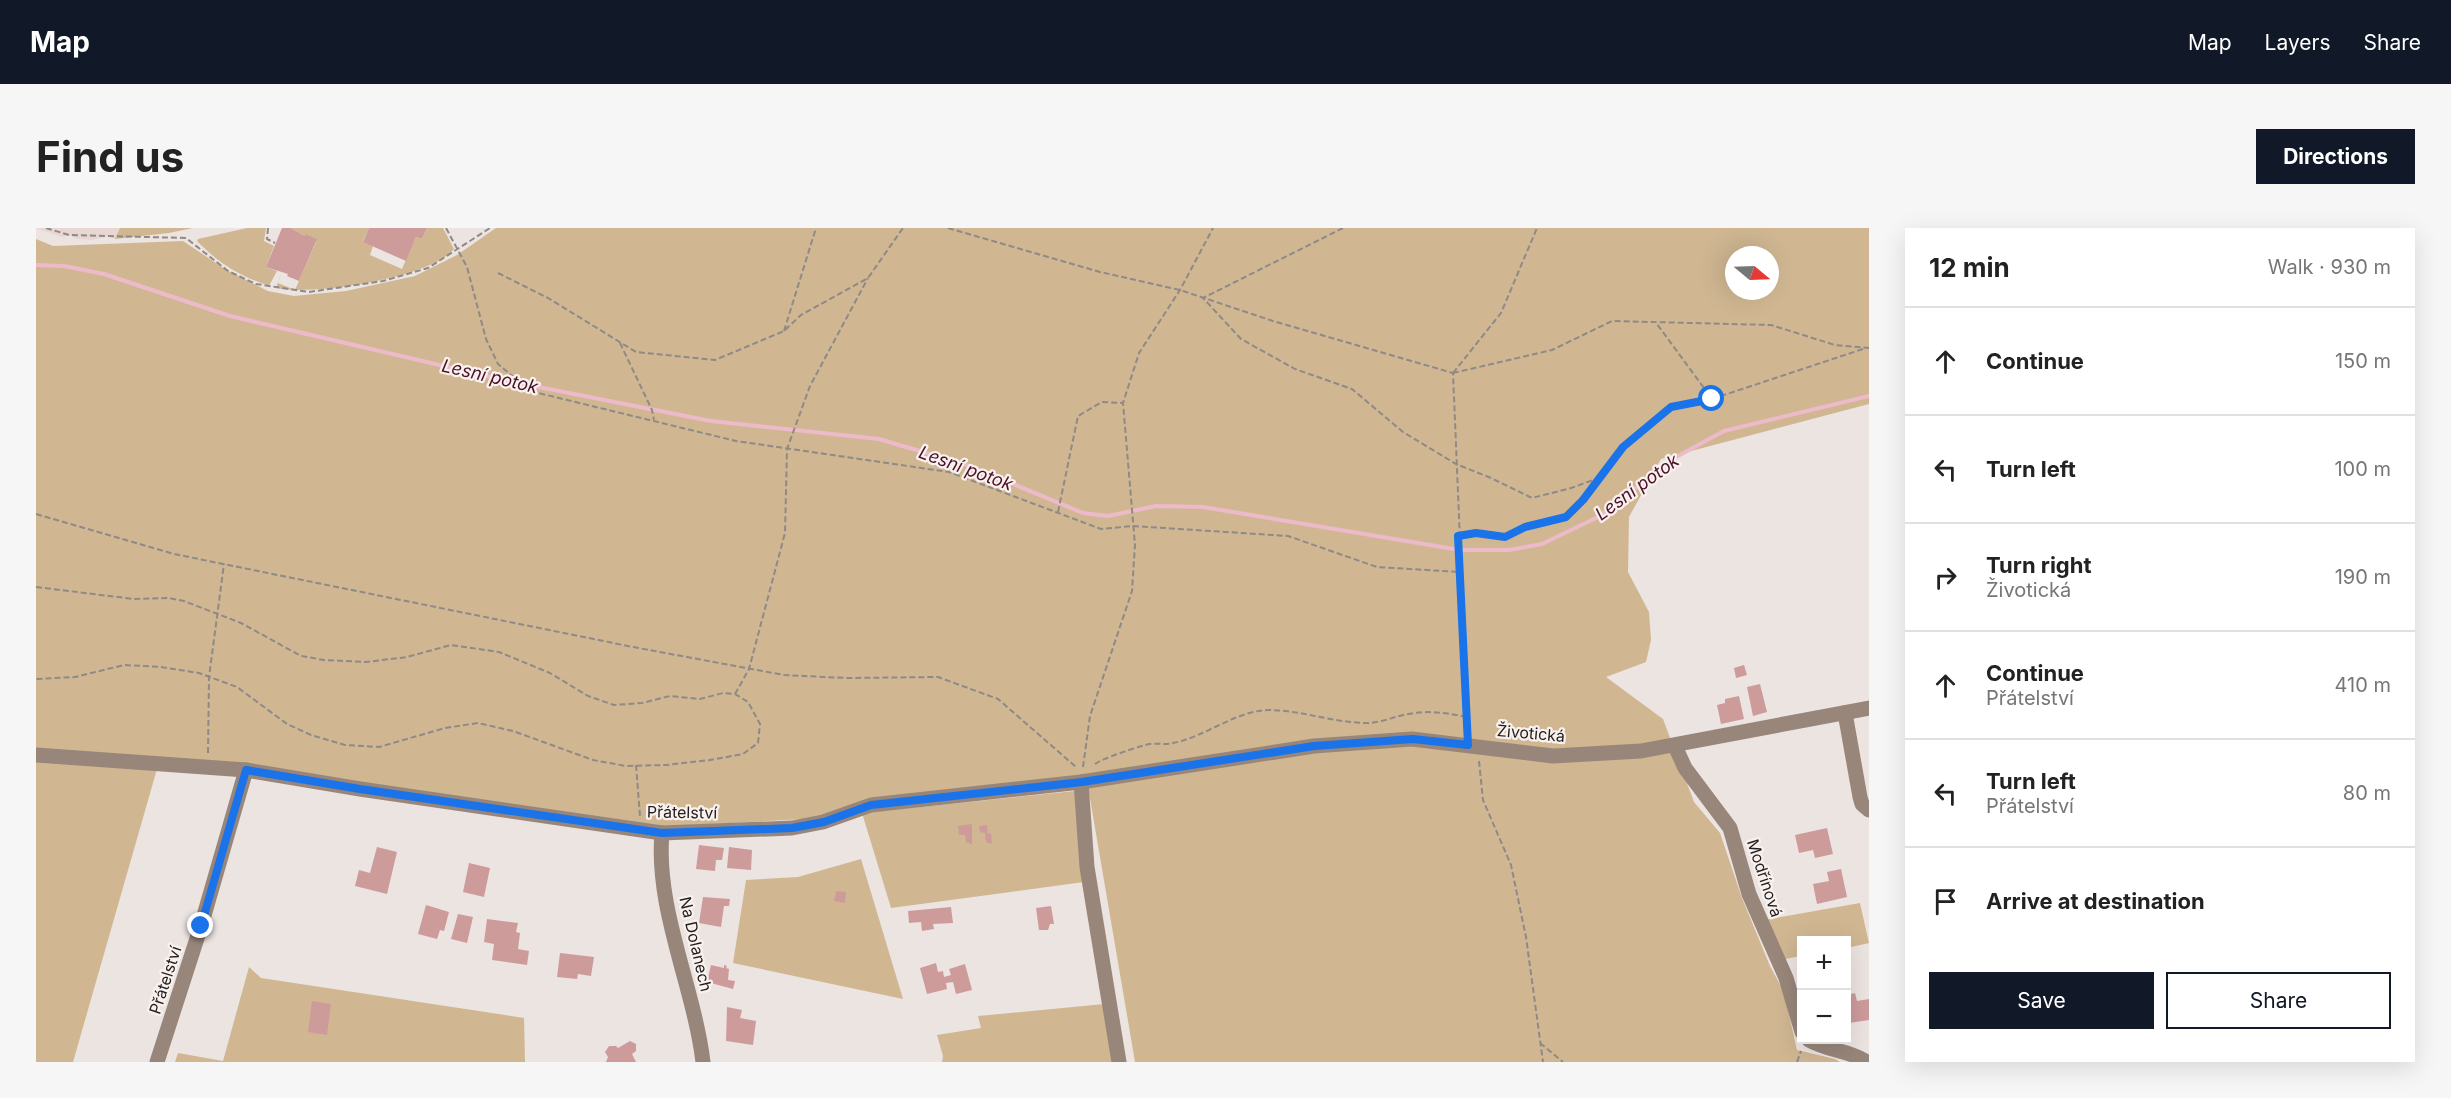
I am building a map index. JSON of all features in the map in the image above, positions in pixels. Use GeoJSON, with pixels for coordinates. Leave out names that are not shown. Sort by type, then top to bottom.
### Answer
{"type":"FeatureCollection","features":[{"type":"Feature","properties":{"kind":"street","name":"Životická"},"geometry":{"type":"LineString","coordinates":[[1082,778],[1314,746],[1413,739],[1553,756],[1641,751],[1869,708]]}},
{"type":"Feature","properties":{"kind":"street"},"geometry":{"type":"LineString","coordinates":[[1845,713],[1860,797],[1862,804],[1869,810]]}},
{"type":"Feature","properties":{"kind":"street","name":"Modřínová"},"geometry":{"type":"LineString","coordinates":[[1675,746],[1685,768],[1730,828],[1749,894],[1786,978],[1797,1015]]}},
{"type":"Feature","properties":{"kind":"street","name":"Přátelství"},"geometry":{"type":"LineString","coordinates":[[36,754],[246,770],[662,833],[792,828],[824,822],[871,805],[1082,778]]}},
{"type":"Feature","properties":{"kind":"street","name":"Přátelství"},"geometry":{"type":"LineString","coordinates":[[157,1062],[201,926],[246,770]]}},
{"type":"Feature","properties":{"kind":"street"},"geometry":{"type":"LineString","coordinates":[[1082,778],[1087,867],[1119,1062]]}},
{"type":"Feature","properties":{"kind":"street","name":"Na Dolanech"},"geometry":{"type":"LineString","coordinates":[[662,833],[660,853],[671,926],[690,997],[703,1062]]}},
{"type":"Feature","properties":{"kind":"street"},"geometry":{"type":"LineString","coordinates":[[1818,1044],[1851,1053],[1867,1062]]}},
{"type":"Feature","properties":{"kind":"path"},"geometry":{"type":"LineString","coordinates":[[46,228],[69,235],[186,238],[228,271],[256,284],[309,292],[406,276],[428,268],[490,228]]}},
{"type":"Feature","properties":{"kind":"path"},"geometry":{"type":"LineString","coordinates":[[267,228],[267,239],[276,243]]}},
{"type":"Feature","properties":{"kind":"path"},"geometry":{"type":"LineString","coordinates":[[446,228],[467,267],[486,339],[498,364],[530,391],[736,441],[950,472],[1101,529],[1133,526],[1288,536],[1377,567],[1460,572]]}},
{"type":"Feature","properties":{"kind":"path"},"geometry":{"type":"LineString","coordinates":[[783,332],[816,228]]}},
{"type":"Feature","properties":{"kind":"path"},"geometry":{"type":"LineString","coordinates":[[735,694],[749,669],[785,533],[787,449],[810,386],[868,278],[903,228]]}},
{"type":"Feature","properties":{"kind":"path"},"geometry":{"type":"LineString","coordinates":[[948,228],[1100,272],[1179,290],[1273,321],[1453,373],[1552,350],[1612,321],[1657,324],[1771,325],[1835,345],[1868,348]]}},
{"type":"Feature","properties":{"kind":"path"},"geometry":{"type":"LineString","coordinates":[[1082,778],[1089,716],[1132,591],[1135,545],[1123,403],[1139,353],[1179,290],[1213,228]]}},
{"type":"Feature","properties":{"kind":"path"},"geometry":{"type":"LineString","coordinates":[[1203,298],[1343,228]]}},
{"type":"Feature","properties":{"kind":"path"},"geometry":{"type":"LineString","coordinates":[[1537,228],[1501,313],[1453,373],[1467,717],[1483,800],[1511,865],[1526,937],[1542,1062]]}},
{"type":"Feature","properties":{"kind":"path"},"geometry":{"type":"LineString","coordinates":[[498,273],[588,321],[620,344],[636,352],[715,360],[783,332],[801,315],[868,278]]}},
{"type":"Feature","properties":{"kind":"path"},"geometry":{"type":"LineString","coordinates":[[1203,298],[1242,339],[1295,369],[1352,389],[1403,432],[1456,465],[1491,478],[1532,498],[1599,478]]}},
{"type":"Feature","properties":{"kind":"path"},"geometry":{"type":"LineString","coordinates":[[1657,324],[1712,399]]}},
{"type":"Feature","properties":{"kind":"path"},"geometry":{"type":"LineString","coordinates":[[620,344],[652,410],[654,421]]}},
{"type":"Feature","properties":{"kind":"path"},"geometry":{"type":"LineString","coordinates":[[1459,538],[1476,533],[1505,537],[1525,527],[1566,517],[1583,500],[1623,447],[1671,407],[1712,399],[1868,348]]}},
{"type":"Feature","properties":{"kind":"path"},"geometry":{"type":"LineString","coordinates":[[1058,513],[1078,416],[1102,402],[1123,403]]}},
{"type":"Feature","properties":{"kind":"path"},"geometry":{"type":"LineString","coordinates":[[36,514],[174,554],[749,669],[805,676],[938,677],[998,699],[1082,778]]}},
{"type":"Feature","properties":{"kind":"path"},"geometry":{"type":"LineString","coordinates":[[208,768],[209,677],[224,564]]}},
{"type":"Feature","properties":{"kind":"path"},"geometry":{"type":"LineString","coordinates":[[36,587],[134,599],[169,597],[197,605],[242,623],[301,656],[324,660],[366,662],[407,657],[451,645],[499,652],[550,673],[588,696],[614,705],[642,704],[670,696],[700,699],[723,693],[735,694],[748,702],[760,724],[758,743],[743,754],[677,764],[636,765],[593,760],[513,731],[478,723],[445,728],[379,747],[345,745],[311,735],[287,724],[237,687],[209,677],[161,667],[124,665],[75,677],[36,679]]}},
{"type":"Feature","properties":{"kind":"path"},"geometry":{"type":"LineString","coordinates":[[1082,778],[1101,759],[1148,744],[1172,744],[1214,729],[1240,716],[1266,710],[1304,713],[1341,723],[1371,723],[1410,713],[1438,711],[1467,717]]}},
{"type":"Feature","properties":{"kind":"path"},"geometry":{"type":"LineString","coordinates":[[636,765],[641,830]]}},
{"type":"Feature","properties":{"kind":"path"},"geometry":{"type":"LineString","coordinates":[[1540,1043],[1563,1062]]}},
{"type":"Feature","properties":{"kind":"shaded area"},"geometry":{"type":"Polygon","coordinates":[[[36,228],[120,228],[115,239],[109,236],[92,240],[77,239],[69,235],[62,237],[36,228]]]}},
{"type":"Feature","properties":{"kind":"shaded area"},"geometry":{"type":"Polygon","coordinates":[[[120,228],[193,228],[115,239],[120,228]]]}},
{"type":"Feature","properties":{"kind":"shaded area"},"geometry":{"type":"Polygon","coordinates":[[[247,228],[266,228],[264,241],[274,246],[266,267],[277,271],[269,286],[230,268],[197,241],[247,228]]]}},
{"type":"Feature","properties":{"kind":"shaded area"},"geometry":{"type":"Polygon","coordinates":[[[291,228],[369,228],[363,241],[373,246],[370,255],[402,269],[416,237],[422,239],[427,228],[443,228],[454,249],[441,259],[422,268],[397,276],[342,287],[295,290],[316,242],[291,228]]]}},
{"type":"Feature","properties":{"kind":"shaded area"},"geometry":{"type":"Polygon","coordinates":[[[496,228],[1869,228],[1869,404],[1661,459],[1629,517],[1628,572],[1649,612],[1651,640],[1646,662],[1606,677],[1663,719],[1694,802],[1720,833],[1742,898],[1770,966],[1784,992],[1797,1050],[1840,1062],[1135,1062],[1086,775],[825,818],[654,827],[36,752],[36,239],[53,246],[183,241],[228,271],[268,291],[294,296],[346,291],[415,276],[457,255],[496,228]]]}},
{"type":"Feature","properties":{"kind":"shaded area"},"geometry":{"type":"Polygon","coordinates":[[[282,271],[278,283],[294,290],[276,288],[282,271]]]}},
{"type":"Feature","properties":{"kind":"shaded area"},"geometry":{"type":"Polygon","coordinates":[[[36,755],[157,769],[73,1062],[36,1062],[36,755]]]}},
{"type":"Feature","properties":{"kind":"shaded area"},"geometry":{"type":"Polygon","coordinates":[[[1075,791],[1084,882],[891,908],[862,813],[1075,791]]]}},
{"type":"Feature","properties":{"kind":"shaded area"},"geometry":{"type":"Polygon","coordinates":[[[861,859],[903,999],[733,963],[746,880],[798,877],[861,859]]]}},
{"type":"Feature","properties":{"kind":"shaded area"},"geometry":{"type":"Polygon","coordinates":[[[1860,903],[1869,943],[1851,947],[1851,936],[1797,936],[1797,957],[1785,959],[1764,920],[1860,903]]]}},
{"type":"Feature","properties":{"kind":"shaded area"},"geometry":{"type":"Polygon","coordinates":[[[249,967],[261,978],[524,1018],[525,1062],[175,1062],[178,1053],[223,1061],[249,967]]]}},
{"type":"Feature","properties":{"kind":"shaded area"},"geometry":{"type":"Polygon","coordinates":[[[1104,1004],[1114,1062],[942,1062],[943,1056],[937,1035],[981,1028],[978,1016],[1104,1004]]]}},
{"type":"Feature","properties":{"kind":"building"},"geometry":{"type":"Polygon","coordinates":[[[282,228],[291,228],[305,236],[305,234],[317,239],[299,281],[287,276],[288,274],[266,267],[282,228]]]}},
{"type":"Feature","properties":{"kind":"building"},"geometry":{"type":"Polygon","coordinates":[[[369,228],[427,228],[422,239],[416,237],[406,261],[363,242],[369,228]]]}},
{"type":"Feature","properties":{"kind":"building"},"geometry":{"type":"Polygon","coordinates":[[[1744,665],[1747,675],[1736,678],[1734,668],[1744,665]]]}},
{"type":"Feature","properties":{"kind":"building"},"geometry":{"type":"Polygon","coordinates":[[[1760,684],[1767,712],[1753,716],[1747,687],[1760,684]]]}},
{"type":"Feature","properties":{"kind":"building"},"geometry":{"type":"Polygon","coordinates":[[[1739,696],[1744,719],[1721,724],[1717,705],[1725,703],[1725,699],[1739,696]]]}},
{"type":"Feature","properties":{"kind":"building"},"geometry":{"type":"Polygon","coordinates":[[[972,824],[972,844],[969,844],[969,842],[966,843],[965,835],[959,835],[958,826],[972,824]]]}},
{"type":"Feature","properties":{"kind":"building"},"geometry":{"type":"Polygon","coordinates":[[[987,825],[988,834],[991,833],[992,844],[986,842],[985,833],[980,832],[979,826],[987,825]]]}},
{"type":"Feature","properties":{"kind":"building"},"geometry":{"type":"Polygon","coordinates":[[[1827,828],[1833,854],[1815,858],[1813,850],[1799,853],[1795,835],[1827,828]]]}},
{"type":"Feature","properties":{"kind":"building"},"geometry":{"type":"Polygon","coordinates":[[[699,845],[724,848],[722,860],[716,860],[715,871],[696,869],[699,845]]]}},
{"type":"Feature","properties":{"kind":"building"},"geometry":{"type":"Polygon","coordinates":[[[377,847],[397,852],[387,894],[355,886],[359,870],[370,873],[377,847]]]}},
{"type":"Feature","properties":{"kind":"building"},"geometry":{"type":"Polygon","coordinates":[[[729,847],[752,850],[751,870],[727,868],[729,847]]]}},
{"type":"Feature","properties":{"kind":"building"},"geometry":{"type":"Polygon","coordinates":[[[469,863],[490,868],[484,897],[463,892],[469,863]]]}},
{"type":"Feature","properties":{"kind":"building"},"geometry":{"type":"Polygon","coordinates":[[[1841,869],[1847,897],[1817,904],[1813,884],[1829,881],[1827,872],[1841,869]]]}},
{"type":"Feature","properties":{"kind":"building"},"geometry":{"type":"Polygon","coordinates":[[[836,891],[846,892],[845,903],[834,901],[836,891]]]}},
{"type":"Feature","properties":{"kind":"building"},"geometry":{"type":"Polygon","coordinates":[[[703,897],[730,899],[729,906],[724,906],[721,927],[699,923],[703,897]]]}},
{"type":"Feature","properties":{"kind":"building"},"geometry":{"type":"Polygon","coordinates":[[[426,905],[449,912],[444,931],[440,930],[437,939],[418,934],[426,905]]]}},
{"type":"Feature","properties":{"kind":"building"},"geometry":{"type":"Polygon","coordinates":[[[1051,906],[1054,924],[1050,924],[1048,930],[1039,930],[1036,908],[1051,906]]]}},
{"type":"Feature","properties":{"kind":"building"},"geometry":{"type":"Polygon","coordinates":[[[951,907],[953,923],[933,924],[934,929],[922,931],[921,922],[909,923],[908,911],[951,907]]]}},
{"type":"Feature","properties":{"kind":"building"},"geometry":{"type":"Polygon","coordinates":[[[458,914],[473,917],[467,943],[451,939],[458,914]]]}},
{"type":"Feature","properties":{"kind":"building"},"geometry":{"type":"Polygon","coordinates":[[[487,919],[518,923],[516,932],[520,933],[518,949],[529,951],[527,965],[492,960],[494,944],[484,942],[487,919]]]}},
{"type":"Feature","properties":{"kind":"building"},"geometry":{"type":"Polygon","coordinates":[[[560,953],[594,957],[591,976],[578,974],[577,979],[557,977],[560,953]]]}},
{"type":"Feature","properties":{"kind":"building"},"geometry":{"type":"Polygon","coordinates":[[[936,963],[938,972],[943,971],[944,977],[951,975],[949,969],[965,964],[972,990],[956,994],[953,982],[946,983],[947,989],[927,994],[920,968],[936,963]]]}},
{"type":"Feature","properties":{"kind":"building"},"geometry":{"type":"Polygon","coordinates":[[[711,965],[724,968],[724,965],[727,966],[728,980],[735,981],[733,989],[707,982],[711,965]]]}},
{"type":"Feature","properties":{"kind":"building"},"geometry":{"type":"Polygon","coordinates":[[[1855,993],[1857,1001],[1869,999],[1869,1020],[1851,1023],[1851,994],[1855,993]]]}},
{"type":"Feature","properties":{"kind":"building"},"geometry":{"type":"Polygon","coordinates":[[[312,1001],[331,1004],[327,1035],[308,1032],[312,1001]]]}},
{"type":"Feature","properties":{"kind":"building"},"geometry":{"type":"Polygon","coordinates":[[[727,1007],[742,1010],[740,1018],[756,1021],[753,1045],[726,1041],[727,1007]]]}},
{"type":"Feature","properties":{"kind":"building"},"geometry":{"type":"Polygon","coordinates":[[[630,1041],[636,1044],[636,1051],[632,1054],[636,1062],[606,1062],[608,1057],[605,1052],[609,1046],[618,1048],[630,1041]]]}},
{"type":"Feature","properties":{"kind":"waterway","name":"Lesní potok"},"geometry":{"type":"LineString","coordinates":[[36,265],[64,266],[104,274],[230,316],[508,381],[711,421],[879,439],[967,465],[1083,513],[1108,516],[1156,506],[1203,507],[1460,550],[1509,550],[1542,544],[1598,517],[1676,457],[1724,431],[1869,396]]}},
{"type":"Feature","properties":{"kind":"route"},"geometry":{"type":"LineString","coordinates":[[201,926],[246,770],[662,833],[792,828],[824,822],[871,805],[1082,782],[1314,746],[1413,739],[1468,745],[1458,536],[1476,533],[1505,537],[1525,527],[1566,517],[1583,500],[1623,447],[1671,407],[1712,399]]}}]}
